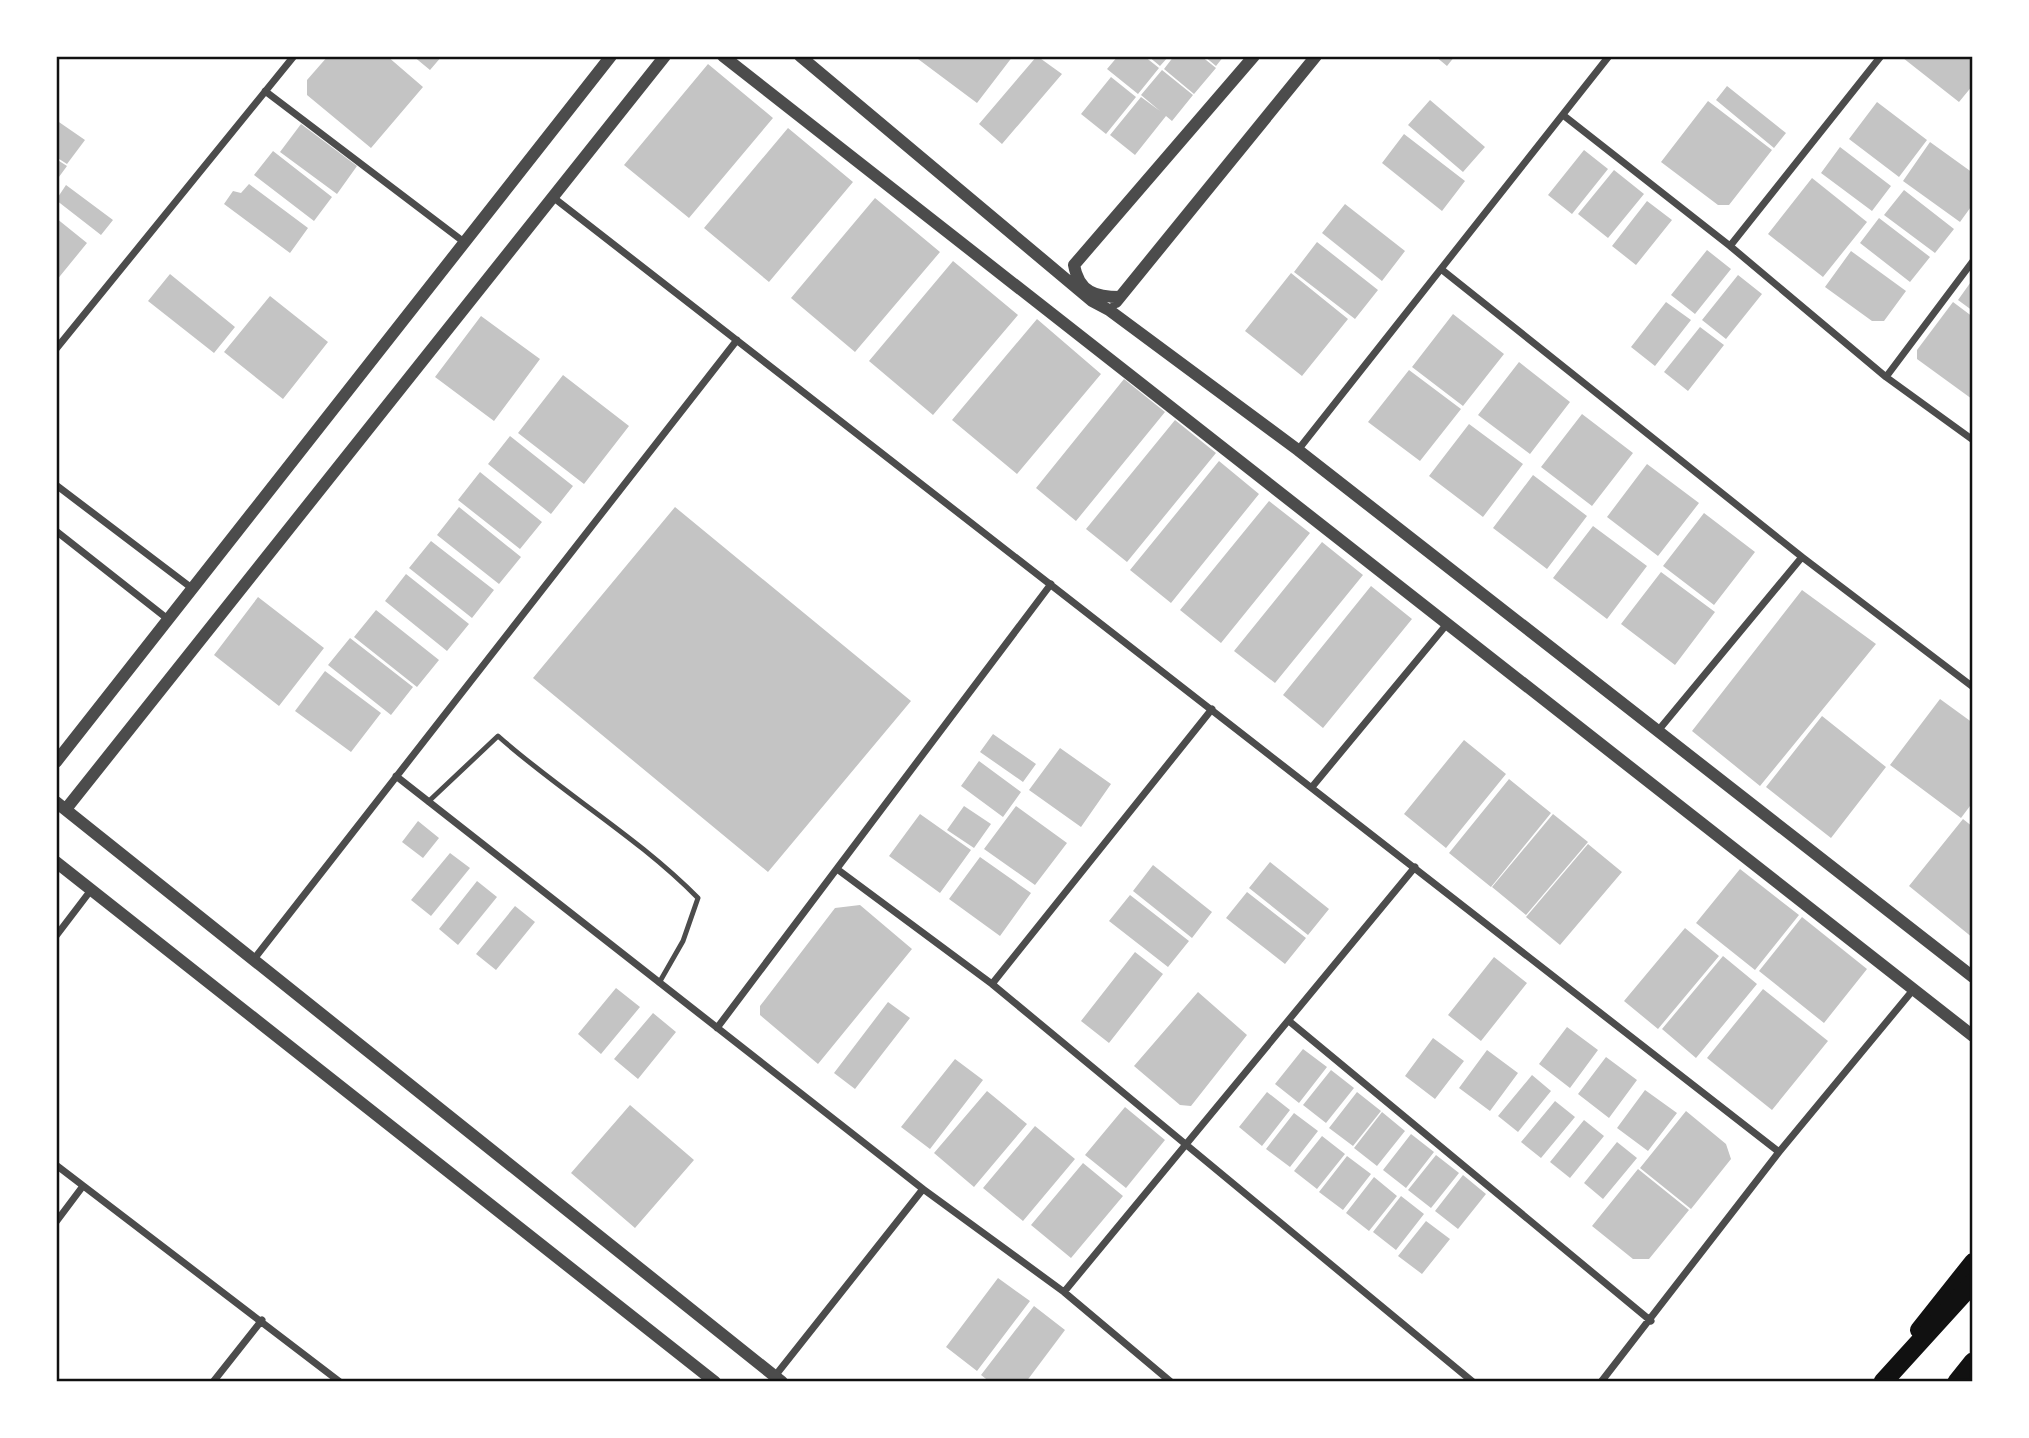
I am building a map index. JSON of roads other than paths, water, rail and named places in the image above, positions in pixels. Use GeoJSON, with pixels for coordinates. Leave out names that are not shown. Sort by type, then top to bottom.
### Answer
{"type":"FeatureCollection","features":[{"type":"Feature","properties":{"kind":"highway"},"geometry":{"type":"LineString","coordinates":[[1881,1382],[1973,1283]]}},
{"type":"Feature","properties":{"kind":"highway"},"geometry":{"type":"LineString","coordinates":[[1957,1382],[1973,1362]]}},
{"type":"Feature","properties":{"kind":"main road"},"geometry":{"type":"LineString","coordinates":[[1881,1382],[1973,1262]]}},
{"type":"Feature","properties":{"kind":"street"},"geometry":{"type":"LineString","coordinates":[[56,349],[294,56]]}},
{"type":"Feature","properties":{"kind":"street"},"geometry":{"type":"LineString","coordinates":[[56,762],[611,56]]}},
{"type":"Feature","properties":{"kind":"street"},"geometry":{"type":"LineString","coordinates":[[665,56],[554,198],[61,805],[778,1379],[923,1189]]}},
{"type":"Feature","properties":{"kind":"street"},"geometry":{"type":"LineString","coordinates":[[723,56],[1973,1036]]}},
{"type":"Feature","properties":{"kind":"street"},"geometry":{"type":"LineString","coordinates":[[800,56],[1091,301],[1109,310],[1298,450],[1656,733],[1973,977]]}},
{"type":"Feature","properties":{"kind":"street"},"geometry":{"type":"LineString","coordinates":[[1120,297],[1099,297],[1085,290],[1077,279],[1074,265],[1254,56]]}},
{"type":"Feature","properties":{"kind":"street"},"geometry":{"type":"LineString","coordinates":[[1109,310],[1316,56]]}},
{"type":"Feature","properties":{"kind":"street"},"geometry":{"type":"LineString","coordinates":[[1298,450],[1609,56]]}},
{"type":"Feature","properties":{"kind":"street"},"geometry":{"type":"LineString","coordinates":[[1730,246],[1881,56]]}},
{"type":"Feature","properties":{"kind":"street"},"geometry":{"type":"LineString","coordinates":[[265,91],[464,242]]}},
{"type":"Feature","properties":{"kind":"street"},"geometry":{"type":"LineString","coordinates":[[1563,114],[1730,246],[1886,377],[1973,440]]}},
{"type":"Feature","properties":{"kind":"street"},"geometry":{"type":"LineString","coordinates":[[554,198],[1779,1152]]}},
{"type":"Feature","properties":{"kind":"street"},"geometry":{"type":"LineString","coordinates":[[1886,377],[1973,261]]}},
{"type":"Feature","properties":{"kind":"street"},"geometry":{"type":"LineString","coordinates":[[1441,269],[1802,557],[1973,687]]}},
{"type":"Feature","properties":{"kind":"street"},"geometry":{"type":"LineString","coordinates":[[254,959],[737,340]]}},
{"type":"Feature","properties":{"kind":"street"},"geometry":{"type":"LineString","coordinates":[[56,485],[193,589]]}},
{"type":"Feature","properties":{"kind":"street"},"geometry":{"type":"LineString","coordinates":[[56,531],[169,620]]}},
{"type":"Feature","properties":{"kind":"street"},"geometry":{"type":"LineString","coordinates":[[1656,733],[1802,557]]}},
{"type":"Feature","properties":{"kind":"street"},"geometry":{"type":"LineString","coordinates":[[717,1028],[1051,584]]}},
{"type":"Feature","properties":{"kind":"street"},"geometry":{"type":"LineString","coordinates":[[1312,787],[1447,624]]}},
{"type":"Feature","properties":{"kind":"street"},"geometry":{"type":"LineString","coordinates":[[992,984],[1212,709]]}},
{"type":"Feature","properties":{"kind":"street"},"geometry":{"type":"LineString","coordinates":[[396,776],[923,1189],[1063,1292],[1171,1382]]}},
{"type":"Feature","properties":{"kind":"street"},"geometry":{"type":"LineString","coordinates":[[56,862],[715,1382]]}},
{"type":"Feature","properties":{"kind":"street"},"geometry":{"type":"LineString","coordinates":[[1063,1292],[1415,867]]}},
{"type":"Feature","properties":{"kind":"street"},"geometry":{"type":"LineString","coordinates":[[836,869],[992,984],[1473,1382]]}},
{"type":"Feature","properties":{"kind":"street"},"geometry":{"type":"LineString","coordinates":[[56,936],[91,890]]}},
{"type":"Feature","properties":{"kind":"street"},"geometry":{"type":"LineString","coordinates":[[1601,1382],[1651,1321],[1779,1152],[1913,990]]}},
{"type":"Feature","properties":{"kind":"street"},"geometry":{"type":"LineString","coordinates":[[1289,1021],[1651,1321]]}},
{"type":"Feature","properties":{"kind":"street"},"geometry":{"type":"LineString","coordinates":[[56,1165],[340,1382]]}},
{"type":"Feature","properties":{"kind":"street"},"geometry":{"type":"LineString","coordinates":[[56,1222],[83,1186]]}},
{"type":"Feature","properties":{"kind":"street"},"geometry":{"type":"LineString","coordinates":[[213,1382],[262,1320]]}},
{"type":"Feature","properties":{"kind":"lane"},"geometry":{"type":"LineString","coordinates":[[428,802],[498,736],[534,768],[665,865],[698,898],[683,941],[659,983]]}}]}
